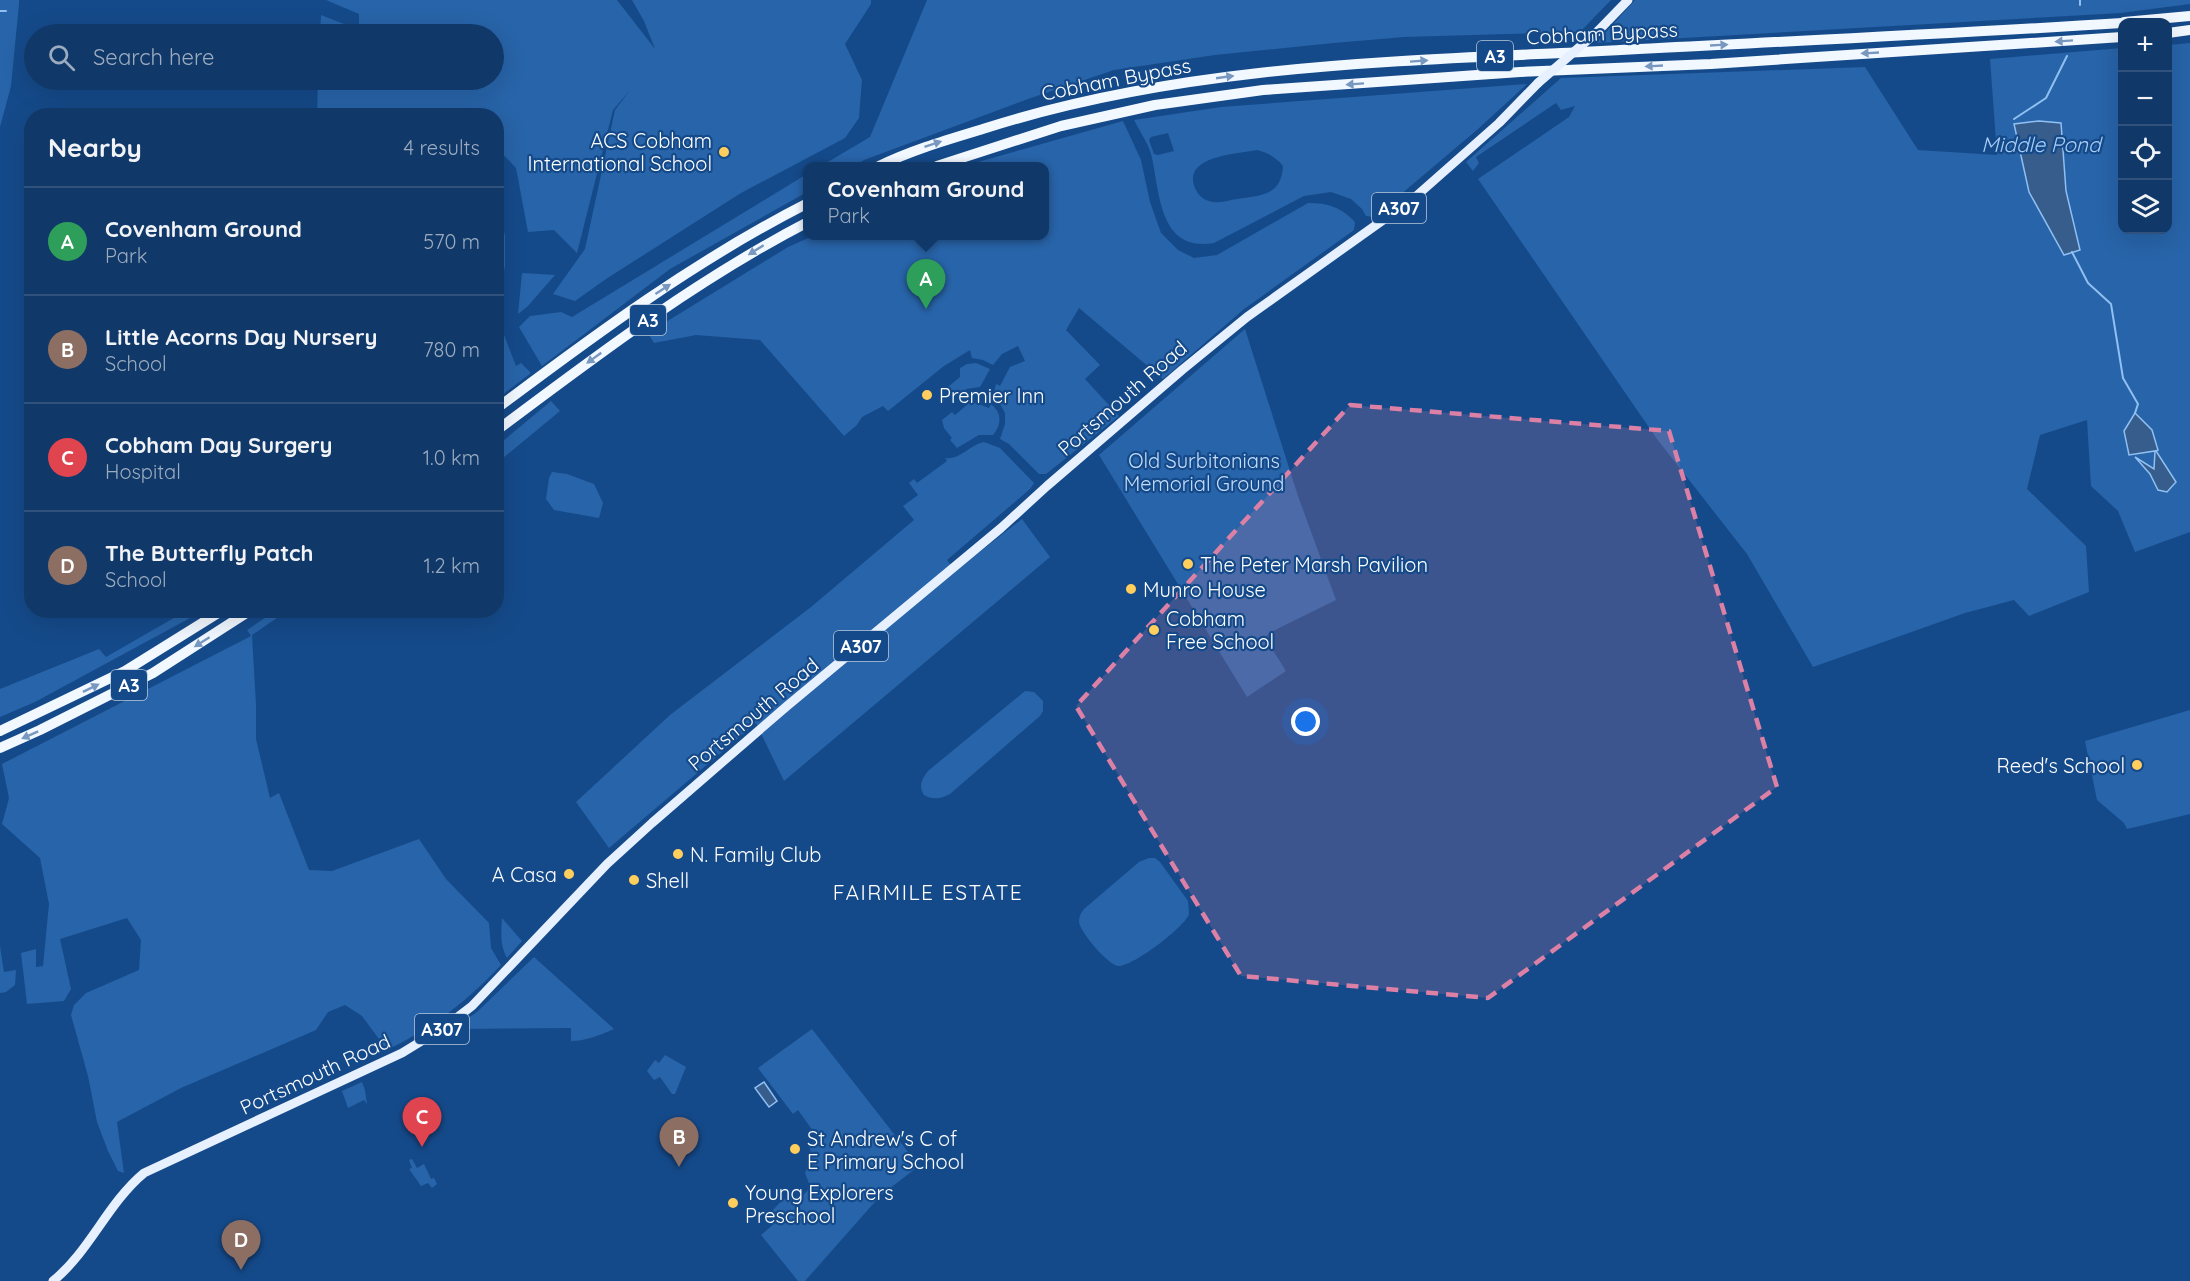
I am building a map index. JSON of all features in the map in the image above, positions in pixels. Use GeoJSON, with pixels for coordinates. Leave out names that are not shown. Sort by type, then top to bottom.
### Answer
{"type":"FeatureCollection","features":[{"type":"Feature","properties":{"kind":"highway","name":"Cobham Bypass"},"geometry":{"type":"LineString","coordinates":[[2171,18],[2190,16]]}},
{"type":"Feature","properties":{"kind":"highway","name":"Cobham Bypass"},"geometry":{"type":"LineString","coordinates":[[887,162],[905,153],[1026,115],[1153,87],[1259,73],[1496,56],[2118,23]]}},
{"type":"Feature","properties":{"kind":"highway"},"geometry":{"type":"LineString","coordinates":[[2172,32],[2190,30]]}},
{"type":"Feature","properties":{"kind":"highway","name":"Cobham Bypass"},"geometry":{"type":"LineString","coordinates":[[949,162],[1061,126],[1155,105],[1263,90],[1520,72],[1711,64],[2118,37]]}},
{"type":"Feature","properties":{"kind":"highway","name":"A3"},"geometry":{"type":"LineString","coordinates":[[504,403],[607,326],[753,231],[803,205]]}},
{"type":"Feature","properties":{"kind":"highway","name":"A3"},"geometry":{"type":"LineString","coordinates":[[504,425],[662,310],[761,246],[803,224]]}},
{"type":"Feature","properties":{"kind":"highway","name":"A3"},"geometry":{"type":"LineString","coordinates":[[0,731],[125,671],[210,618]]}},
{"type":"Feature","properties":{"kind":"highway","name":"A3"},"geometry":{"type":"LineString","coordinates":[[0,748],[153,673],[239,618]]}},
{"type":"Feature","properties":{"kind":"main road","name":"Portsmouth Road"},"geometry":{"type":"LineString","coordinates":[[52,1281],[74,1260],[118,1201],[144,1173],[402,1053],[446,1026],[472,1006],[608,864],[652,823],[1246,317],[1414,198],[1490,131],[1539,83],[1598,31],[1628,0]]}},
{"type":"Feature","properties":{"kind":"highlighted area"},"geometry":{"type":"Polygon","coordinates":[[[1350,405],[1669,431],[1777,787],[1488,998],[1241,976],[1076,706],[1350,405]]]}},
{"type":"Feature","properties":{"kind":"green space"},"geometry":{"type":"Polygon","coordinates":[[[0,0],[19,0],[11,86],[0,127],[0,0]]]}},
{"type":"Feature","properties":{"kind":"green space","name":"ACS Cobham International School"},"geometry":{"type":"Polygon","coordinates":[[[326,0],[617,0],[655,49],[644,21],[632,0],[871,0],[871,4],[845,44],[862,80],[859,118],[845,138],[741,193],[575,301],[553,294],[585,249],[615,110],[631,89],[613,110],[577,253],[554,230],[528,232],[516,168],[504,155],[504,108],[317,108],[318,90],[504,90],[504,24],[359,24],[359,14],[326,0]]]}},
{"type":"Feature","properties":{"kind":"green space"},"geometry":{"type":"Polygon","coordinates":[[[927,0],[1611,0],[1580,32],[1404,37],[1215,55],[1114,70],[1028,99],[861,162],[828,162],[870,137],[927,0]]]}},
{"type":"Feature","properties":{"kind":"green space"},"geometry":{"type":"Polygon","coordinates":[[[1635,0],[2190,0],[2190,4],[2121,13],[1596,43],[1635,0]]]}},
{"type":"Feature","properties":{"kind":"green space","name":"ACS Cobham International School"},"geometry":{"type":"Polygon","coordinates":[[[321,15],[344,24],[321,24],[321,15]]]}},
{"type":"Feature","properties":{"kind":"green space"},"geometry":{"type":"Polygon","coordinates":[[[2190,43],[2190,532],[2135,552],[2118,511],[2091,486],[2087,420],[2040,435],[2027,489],[2086,546],[2089,592],[2029,616],[2014,600],[1965,613],[1813,667],[1747,554],[1657,439],[1478,179],[1569,117],[1575,106],[1561,110],[1556,103],[1476,157],[1479,163],[1473,171],[1466,162],[1561,78],[1865,67],[1918,150],[1997,155],[1990,59],[2118,48],[2118,234],[2172,234],[2172,45],[2190,43]]]}},
{"type":"Feature","properties":{"kind":"green space"},"geometry":{"type":"Polygon","coordinates":[[[1527,84],[1478,129],[1374,217],[1366,216],[1351,199],[1331,192],[1304,196],[1214,243],[1196,243],[1183,239],[1173,230],[1166,218],[1151,153],[1134,120],[1221,107],[1527,84]],[[1168,133],[1151,137],[1149,140],[1154,154],[1174,151],[1168,133]],[[1257,150],[1224,155],[1203,163],[1196,170],[1193,179],[1197,193],[1211,202],[1220,202],[1262,195],[1274,189],[1283,166],[1272,156],[1257,150]]]}},
{"type":"Feature","properties":{"kind":"green space"},"geometry":{"type":"Polygon","coordinates":[[[1123,121],[1141,160],[1150,202],[1161,233],[1178,250],[1194,258],[1217,255],[1308,203],[1328,205],[1339,209],[1355,222],[1354,230],[1244,309],[1163,379],[1079,308],[1066,330],[1100,365],[1085,379],[1119,416],[1046,474],[1039,474],[1009,444],[1000,439],[1005,424],[1005,413],[994,393],[996,384],[1000,386],[1010,367],[1025,361],[1018,346],[1002,354],[993,365],[972,358],[970,350],[944,366],[888,411],[883,406],[862,417],[857,425],[844,436],[760,340],[696,335],[654,343],[648,333],[788,247],[804,240],[1049,240],[1049,162],[978,162],[1123,121]]]}},
{"type":"Feature","properties":{"kind":"green space"},"geometry":{"type":"Polygon","coordinates":[[[803,176],[803,194],[670,269],[542,366],[519,327],[530,316],[561,312],[572,317],[803,176]]]}},
{"type":"Feature","properties":{"kind":"green space"},"geometry":{"type":"Polygon","coordinates":[[[504,232],[505,236],[504,272],[504,232]]]}},
{"type":"Feature","properties":{"kind":"green space"},"geometry":{"type":"Polygon","coordinates":[[[522,273],[555,275],[518,314],[522,273]]]}},
{"type":"Feature","properties":{"kind":"green space","name":"Old Surbitonians Memorial Ground"},"geometry":{"type":"Polygon","coordinates":[[[1245,329],[1298,496],[1336,600],[1269,633],[1265,638],[1286,671],[1247,697],[1099,455],[1245,329]]]}},
{"type":"Feature","properties":{"kind":"green space"},"geometry":{"type":"Polygon","coordinates":[[[504,335],[516,366],[521,363],[531,373],[504,394],[504,335]]]}},
{"type":"Feature","properties":{"kind":"green space"},"geometry":{"type":"Polygon","coordinates":[[[976,363],[990,369],[980,387],[966,389],[966,394],[962,395],[959,392],[953,394],[948,387],[960,377],[960,368],[976,363]]]}},
{"type":"Feature","properties":{"kind":"green space"},"geometry":{"type":"Polygon","coordinates":[[[972,399],[971,404],[976,403],[989,408],[991,404],[995,407],[999,415],[998,427],[993,435],[979,435],[957,448],[950,440],[952,438],[944,428],[942,420],[952,412],[955,415],[968,404],[966,400],[972,399]]]}},
{"type":"Feature","properties":{"kind":"green space"},"geometry":{"type":"Polygon","coordinates":[[[551,401],[560,411],[504,457],[504,440],[551,401]]]}},
{"type":"Feature","properties":{"kind":"green space"},"geometry":{"type":"Polygon","coordinates":[[[984,442],[1000,448],[1034,483],[1030,489],[947,560],[955,571],[1022,519],[1050,557],[784,781],[756,723],[609,848],[576,802],[670,715],[811,607],[914,520],[903,506],[918,495],[909,483],[914,479],[917,483],[947,461],[945,458],[956,457],[984,442]]]}},
{"type":"Feature","properties":{"kind":"green space"},"geometry":{"type":"Polygon","coordinates":[[[552,472],[567,474],[594,484],[603,503],[599,518],[554,510],[546,499],[552,472]]]}},
{"type":"Feature","properties":{"kind":"green space"},"geometry":{"type":"Polygon","coordinates":[[[174,618],[190,618],[35,702],[0,717],[0,689],[99,649],[106,657],[174,618]]]}},
{"type":"Feature","properties":{"kind":"green space"},"geometry":{"type":"Polygon","coordinates":[[[265,618],[277,618],[252,635],[256,739],[270,798],[279,793],[309,870],[332,871],[419,839],[446,879],[489,923],[491,948],[501,965],[475,991],[448,1013],[387,1050],[362,1016],[345,1005],[328,1012],[316,1030],[181,1088],[117,1122],[124,1173],[118,1171],[97,1122],[88,1076],[71,1015],[74,1005],[86,993],[139,970],[141,940],[127,918],[60,939],[71,989],[64,1001],[27,1004],[21,953],[36,949],[36,967],[43,966],[49,904],[40,858],[2,824],[9,798],[2,764],[251,636],[247,630],[265,618]]]}},
{"type":"Feature","properties":{"kind":"green space"},"geometry":{"type":"Polygon","coordinates":[[[1025,691],[1034,692],[1043,701],[1043,711],[1040,716],[950,794],[937,798],[924,795],[921,789],[922,783],[928,771],[1025,691]]]}},
{"type":"Feature","properties":{"kind":"green space","name":"Reed's School"},"geometry":{"type":"Polygon","coordinates":[[[2190,710],[2190,814],[2127,829],[2124,823],[2097,800],[2085,741],[2190,710]]]}},
{"type":"Feature","properties":{"kind":"green space"},"geometry":{"type":"Polygon","coordinates":[[[1155,858],[1160,862],[1188,901],[1189,914],[1178,928],[1157,945],[1125,965],[1118,966],[1108,960],[1089,940],[1079,922],[1080,916],[1084,909],[1139,862],[1155,858]]]}},
{"type":"Feature","properties":{"kind":"green space"},"geometry":{"type":"Polygon","coordinates":[[[502,918],[522,941],[507,958],[502,944],[502,918]]]}},
{"type":"Feature","properties":{"kind":"green space"},"geometry":{"type":"Polygon","coordinates":[[[0,946],[4,972],[16,970],[15,985],[6,992],[0,993],[0,946]]]}},
{"type":"Feature","properties":{"kind":"green space"},"geometry":{"type":"Polygon","coordinates":[[[534,957],[614,1029],[588,1039],[571,1041],[571,1028],[462,1029],[463,1022],[477,1012],[534,957]]]}},
{"type":"Feature","properties":{"kind":"green space"},"geometry":{"type":"Polygon","coordinates":[[[812,1029],[919,1166],[881,1195],[805,1281],[798,1281],[761,1235],[776,1222],[772,1211],[783,1200],[804,1195],[810,1186],[805,1173],[812,1158],[809,1145],[818,1138],[798,1110],[793,1114],[758,1068],[812,1029]]]}},
{"type":"Feature","properties":{"kind":"green space"},"geometry":{"type":"Polygon","coordinates":[[[665,1055],[686,1067],[675,1094],[672,1094],[660,1077],[654,1080],[647,1071],[655,1060],[659,1063],[665,1055]]]}},
{"type":"Feature","properties":{"kind":"green space"},"geometry":{"type":"Polygon","coordinates":[[[362,1082],[367,1104],[364,1100],[348,1108],[342,1091],[362,1082]]]}},
{"type":"Feature","properties":{"kind":"green space"},"geometry":{"type":"Polygon","coordinates":[[[412,1159],[417,1168],[424,1164],[431,1179],[434,1178],[437,1184],[432,1188],[428,1183],[421,1186],[409,1169],[412,1168],[409,1160],[412,1159]]]}},
{"type":"Feature","properties":{"kind":"water","name":"Middle Pond"},"geometry":{"type":"Polygon","coordinates":[[[2039,121],[2061,123],[2066,191],[2080,250],[2064,255],[2029,192],[2014,124],[2039,121]]]}},
{"type":"Feature","properties":{"kind":"water"},"geometry":{"type":"Polygon","coordinates":[[[2135,413],[2152,430],[2158,450],[2156,451],[2176,482],[2167,492],[2158,490],[2150,474],[2135,457],[2154,469],[2155,451],[2129,455],[2124,431],[2135,413]]]}},
{"type":"Feature","properties":{"kind":"water"},"geometry":{"type":"Polygon","coordinates":[[[764,1082],[777,1101],[769,1107],[755,1088],[764,1082]]]}},
{"type":"Feature","properties":{"kind":"waterway"},"geometry":{"type":"LineString","coordinates":[[2080,0],[2080,5]]}},
{"type":"Feature","properties":{"kind":"waterway"},"geometry":{"type":"LineString","coordinates":[[0,11],[6,11]]}},
{"type":"Feature","properties":{"kind":"waterway"},"geometry":{"type":"LineString","coordinates":[[2014,119],[2046,98],[2067,56]]}},
{"type":"Feature","properties":{"kind":"waterway"},"geometry":{"type":"LineString","coordinates":[[2072,252],[2088,283],[2111,304],[2123,378],[2138,404],[2135,413]]}},
{"type":"Feature","properties":{"kind":"place","name":"ACS Cobham International School"},"geometry":{"type":"Point","coordinates":[724,152]}},
{"type":"Feature","properties":{"kind":"place","name":"Covenham Ground"},"geometry":{"type":"Point","coordinates":[926,309]}},
{"type":"Feature","properties":{"kind":"place","name":"Premier Inn"},"geometry":{"type":"Point","coordinates":[927,395]}},
{"type":"Feature","properties":{"kind":"place","name":"The Peter Marsh Pavilion"},"geometry":{"type":"Point","coordinates":[1188,564]}},
{"type":"Feature","properties":{"kind":"place","name":"Munro House"},"geometry":{"type":"Point","coordinates":[1131,589]}},
{"type":"Feature","properties":{"kind":"place","name":"Cobham Free School"},"geometry":{"type":"Point","coordinates":[1154,630]}},
{"type":"Feature","properties":{"kind":"place","name":"Reed's School"},"geometry":{"type":"Point","coordinates":[2137,765]}},
{"type":"Feature","properties":{"kind":"place","name":"N. Family Club"},"geometry":{"type":"Point","coordinates":[678,854]}},
{"type":"Feature","properties":{"kind":"place","name":"A Casa"},"geometry":{"type":"Point","coordinates":[569,874]}},
{"type":"Feature","properties":{"kind":"place","name":"Shell"},"geometry":{"type":"Point","coordinates":[634,880]}},
{"type":"Feature","properties":{"kind":"place","name":"Cobham Day Surgery"},"geometry":{"type":"Point","coordinates":[422,1147]}},
{"type":"Feature","properties":{"kind":"place","name":"St Andrew's C of E Primary School"},"geometry":{"type":"Point","coordinates":[795,1149]}},
{"type":"Feature","properties":{"kind":"place","name":"Little Acorns Day Nursery"},"geometry":{"type":"Point","coordinates":[679,1167]}},
{"type":"Feature","properties":{"kind":"place","name":"Young Explorers Preschool"},"geometry":{"type":"Point","coordinates":[733,1203]}},
{"type":"Feature","properties":{"kind":"place","name":"The Butterfly Patch"},"geometry":{"type":"Point","coordinates":[241,1270]}},
{"type":"Feature","properties":{"kind":"district","name":"FAIRMILE ESTATE"},"geometry":{"type":"Point","coordinates":[928,892]}}]}
